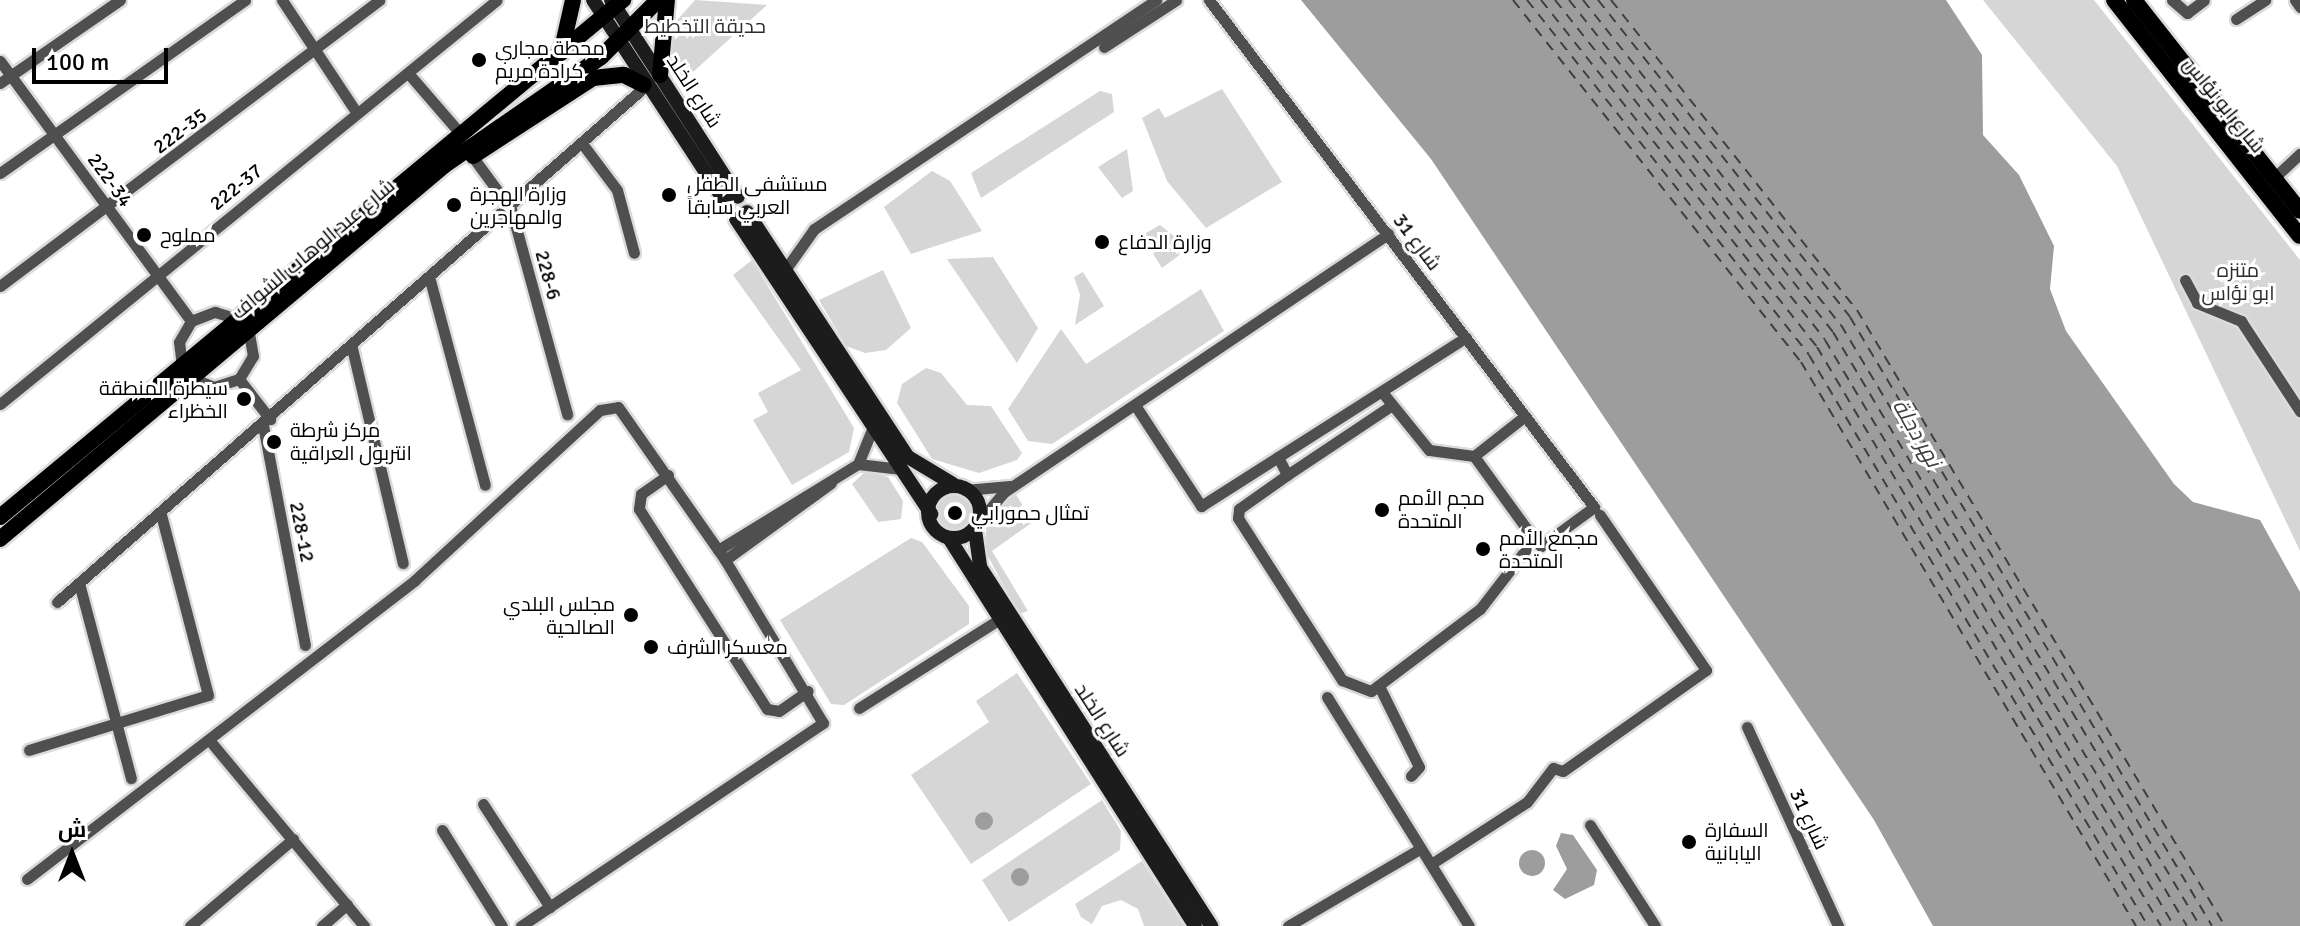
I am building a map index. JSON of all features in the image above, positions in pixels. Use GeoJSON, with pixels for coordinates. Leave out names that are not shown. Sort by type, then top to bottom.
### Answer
{"type":"FeatureCollection","features":[{"type":"Feature","properties":{"kind":"main road"},"geometry":{"type":"LineString","coordinates":[[560,56],[573,0]]}},
{"type":"Feature","properties":{"kind":"main road"},"geometry":{"type":"LineString","coordinates":[[593,0],[614,6]]}},
{"type":"Feature","properties":{"kind":"main road","name":"شارع عبد الوهاب الشواف"},"geometry":{"type":"LineString","coordinates":[[243,324],[445,165],[617,42],[658,0]]}},
{"type":"Feature","properties":{"kind":"main road"},"geometry":{"type":"LineString","coordinates":[[660,75],[667,0]]}},
{"type":"Feature","properties":{"kind":"main road","name":"شارع ابو نؤاس"},"geometry":{"type":"LineString","coordinates":[[2114,0],[2300,236]]}},
{"type":"Feature","properties":{"kind":"main road","name":"شارع ابو نؤاس"},"geometry":{"type":"LineString","coordinates":[[2140,2],[2300,211]]}},
{"type":"Feature","properties":{"kind":"main road","name":"شارع عبد الوهاب الشواف"},"geometry":{"type":"LineString","coordinates":[[0,539],[459,132],[560,56],[614,6]]}},
{"type":"Feature","properties":{"kind":"main road","name":"شارع الخلد"},"geometry":{"type":"LineString","coordinates":[[614,6],[660,75],[732,201],[644,85],[617,42],[614,6]]}},
{"type":"Feature","properties":{"kind":"main road"},"geometry":{"type":"LineString","coordinates":[[445,165],[472,156],[593,78],[624,75],[644,85]]}},
{"type":"Feature","properties":{"kind":"main road"},"geometry":{"type":"LineString","coordinates":[[931,514],[873,427],[843,368],[785,270],[742,215],[843,368],[908,457],[959,487]]}},
{"type":"Feature","properties":{"kind":"main road","name":"شارع عبد الوهاب الشواف"},"geometry":{"type":"LineString","coordinates":[[0,517],[186,372]]}},
{"type":"Feature","properties":{"kind":"main road"},"geometry":{"type":"LineString","coordinates":[[931,514],[935,491],[959,487]]}},
{"type":"Feature","properties":{"kind":"main road","name":"شارع الخلد"},"geometry":{"type":"LineString","coordinates":[[959,487],[976,527],[980,567],[1211,926]]}},
{"type":"Feature","properties":{"kind":"main road","name":"شارع الخلد"},"geometry":{"type":"LineString","coordinates":[[931,514],[1195,926]]}},
{"type":"Feature","properties":{"kind":"main road"},"geometry":{"type":"LineString","coordinates":[[949,538],[965,539],[976,527]]}},
{"type":"Feature","properties":{"kind":"street"},"geometry":{"type":"LineString","coordinates":[[0,83],[120,0]]}},
{"type":"Feature","properties":{"kind":"street"},"geometry":{"type":"LineString","coordinates":[[0,173],[245,0]]}},
{"type":"Feature","properties":{"kind":"street"},"geometry":{"type":"LineString","coordinates":[[282,0],[356,112]]}},
{"type":"Feature","properties":{"kind":"street","name":"222-35"},"geometry":{"type":"LineString","coordinates":[[0,286],[108,208],[379,0]]}},
{"type":"Feature","properties":{"kind":"street","name":"222-37"},"geometry":{"type":"LineString","coordinates":[[0,404],[497,0]]}},
{"type":"Feature","properties":{"kind":"street"},"geometry":{"type":"LineString","coordinates":[[785,270],[814,229],[1156,0]]}},
{"type":"Feature","properties":{"kind":"street"},"geometry":{"type":"LineString","coordinates":[[1104,47],[1176,0]]}},
{"type":"Feature","properties":{"kind":"street","name":"شارع 31"},"geometry":{"type":"LineString","coordinates":[[1209,0],[1597,511],[1706,670],[1563,771],[1553,768],[1527,802],[1431,864]]}},
{"type":"Feature","properties":{"kind":"street"},"geometry":{"type":"LineString","coordinates":[[2172,0],[2187,13],[2204,0]]}},
{"type":"Feature","properties":{"kind":"street"},"geometry":{"type":"LineString","coordinates":[[2236,19],[2265,0]]}},
{"type":"Feature","properties":{"kind":"street"},"geometry":{"type":"LineString","coordinates":[[2295,0],[2300,7]]}},
{"type":"Feature","properties":{"kind":"street","name":"222-34"},"geometry":{"type":"LineString","coordinates":[[0,61],[191,321]]}},
{"type":"Feature","properties":{"kind":"street"},"geometry":{"type":"LineString","coordinates":[[408,73],[459,132]]}},
{"type":"Feature","properties":{"kind":"street"},"geometry":{"type":"LineString","coordinates":[[57,602],[584,146],[644,85],[660,75]]}},
{"type":"Feature","properties":{"kind":"street"},"geometry":{"type":"LineString","coordinates":[[584,146],[617,190],[634,253]]}},
{"type":"Feature","properties":{"kind":"street"},"geometry":{"type":"LineString","coordinates":[[2275,177],[2300,154]]}},
{"type":"Feature","properties":{"kind":"street","name":"228-6"},"geometry":{"type":"LineString","coordinates":[[472,156],[511,209],[567,414]]}},
{"type":"Feature","properties":{"kind":"street"},"geometry":{"type":"LineString","coordinates":[[976,527],[1019,483],[1388,234]]}},
{"type":"Feature","properties":{"kind":"street"},"geometry":{"type":"LineString","coordinates":[[430,280],[485,485]]}},
{"type":"Feature","properties":{"kind":"street"},"geometry":{"type":"LineString","coordinates":[[2185,280],[2197,303],[2241,321],[2300,411]]}},
{"type":"Feature","properties":{"kind":"street"},"geometry":{"type":"LineString","coordinates":[[215,312],[243,324],[253,356],[239,379],[214,387],[186,372],[179,342],[191,321],[215,312]]}},
{"type":"Feature","properties":{"kind":"street"},"geometry":{"type":"LineString","coordinates":[[1135,405],[1201,506],[1466,337]]}},
{"type":"Feature","properties":{"kind":"street"},"geometry":{"type":"LineString","coordinates":[[352,348],[403,563]]}},
{"type":"Feature","properties":{"kind":"street"},"geometry":{"type":"LineString","coordinates":[[239,379],[266,422]]}},
{"type":"Feature","properties":{"kind":"street"},"geometry":{"type":"LineString","coordinates":[[1382,392],[1429,450],[1474,456],[1525,416]]}},
{"type":"Feature","properties":{"kind":"street"},"geometry":{"type":"LineString","coordinates":[[1392,405],[1239,509],[1238,518],[1342,680],[1362,690],[1379,686],[1480,609],[1534,539]]}},
{"type":"Feature","properties":{"kind":"street"},"geometry":{"type":"LineString","coordinates":[[27,879],[415,580],[604,408],[626,411],[823,715],[819,728],[521,926]]}},
{"type":"Feature","properties":{"kind":"street","name":"228-12"},"geometry":{"type":"LineString","coordinates":[[266,422],[305,645]]}},
{"type":"Feature","properties":{"kind":"street"},"geometry":{"type":"LineString","coordinates":[[721,555],[858,464],[873,427]]}},
{"type":"Feature","properties":{"kind":"street"},"geometry":{"type":"LineString","coordinates":[[1474,456],[1541,546],[1597,511]]}},
{"type":"Feature","properties":{"kind":"street"},"geometry":{"type":"LineString","coordinates":[[1278,457],[1287,475]]}},
{"type":"Feature","properties":{"kind":"street"},"geometry":{"type":"LineString","coordinates":[[858,464],[901,469]]}},
{"type":"Feature","properties":{"kind":"street"},"geometry":{"type":"LineString","coordinates":[[668,475],[641,494],[639,509],[767,709],[779,711],[808,691]]}},
{"type":"Feature","properties":{"kind":"street"},"geometry":{"type":"LineString","coordinates":[[959,487],[1019,483]]}},
{"type":"Feature","properties":{"kind":"street"},"geometry":{"type":"LineString","coordinates":[[29,750],[208,695],[161,514]]}},
{"type":"Feature","properties":{"kind":"street"},"geometry":{"type":"LineString","coordinates":[[79,583],[131,778]]}},
{"type":"Feature","properties":{"kind":"street"},"geometry":{"type":"LineString","coordinates":[[859,708],[998,620]]}},
{"type":"Feature","properties":{"kind":"street"},"geometry":{"type":"LineString","coordinates":[[1379,686],[1419,767],[1411,776]]}},
{"type":"Feature","properties":{"kind":"street"},"geometry":{"type":"LineString","coordinates":[[1327,697],[1469,926]]}},
{"type":"Feature","properties":{"kind":"street","name":"شارع 31"},"geometry":{"type":"LineString","coordinates":[[1747,727],[1838,926]]}},
{"type":"Feature","properties":{"kind":"street"},"geometry":{"type":"LineString","coordinates":[[210,741],[364,926]]}},
{"type":"Feature","properties":{"kind":"street"},"geometry":{"type":"LineString","coordinates":[[483,804],[550,907]]}},
{"type":"Feature","properties":{"kind":"street"},"geometry":{"type":"LineString","coordinates":[[1590,825],[1655,926]]}},
{"type":"Feature","properties":{"kind":"street"},"geometry":{"type":"LineString","coordinates":[[442,830],[502,926]]}},
{"type":"Feature","properties":{"kind":"street"},"geometry":{"type":"LineString","coordinates":[[190,926],[293,839]]}},
{"type":"Feature","properties":{"kind":"street"},"geometry":{"type":"LineString","coordinates":[[1288,926],[1420,849]]}},
{"type":"Feature","properties":{"kind":"street"},"geometry":{"type":"LineString","coordinates":[[322,926],[347,904]]}},
{"type":"Feature","properties":{"kind":"green space","name":"حديقة التخطيط"},"geometry":{"type":"Polygon","coordinates":[[[695,0],[767,5],[682,82],[669,62],[671,27],[695,0]]]}},
{"type":"Feature","properties":{"kind":"green space","name":"متنزه ابو نؤاس"},"geometry":{"type":"Polygon","coordinates":[[[1983,0],[2094,0],[2300,260],[2300,551],[2117,166],[1983,0]]]}},
{"type":"Feature","properties":{"kind":"green space"},"geometry":{"type":"Polygon","coordinates":[[[1222,89],[1282,182],[1206,228],[1167,181],[1142,118],[1159,108],[1165,118],[1222,89]]]}},
{"type":"Feature","properties":{"kind":"green space"},"geometry":{"type":"Polygon","coordinates":[[[1100,91],[1112,94],[1114,112],[981,198],[971,173],[1100,91]]]}},
{"type":"Feature","properties":{"kind":"green space"},"geometry":{"type":"Polygon","coordinates":[[[1127,149],[1133,191],[1122,198],[1098,167],[1127,149]]]}},
{"type":"Feature","properties":{"kind":"green space"},"geometry":{"type":"Polygon","coordinates":[[[932,171],[950,181],[982,231],[911,254],[884,207],[932,171]]]}},
{"type":"Feature","properties":{"kind":"green space"},"geometry":{"type":"Polygon","coordinates":[[[1160,225],[1189,248],[1162,268],[1147,244],[1146,233],[1160,225]]]}},
{"type":"Feature","properties":{"kind":"green space"},"geometry":{"type":"Polygon","coordinates":[[[993,257],[1038,328],[1017,363],[947,259],[993,257]]]}},
{"type":"Feature","properties":{"kind":"green space"},"geometry":{"type":"Polygon","coordinates":[[[752,260],[854,428],[849,452],[792,485],[753,420],[768,412],[758,393],[801,370],[733,275],[752,260]]]}},
{"type":"Feature","properties":{"kind":"green space"},"geometry":{"type":"Polygon","coordinates":[[[883,270],[911,328],[886,350],[865,353],[846,346],[819,300],[883,270]]]}},
{"type":"Feature","properties":{"kind":"green space"},"geometry":{"type":"Polygon","coordinates":[[[1083,272],[1104,306],[1075,325],[1080,295],[1074,277],[1083,272]]]}},
{"type":"Feature","properties":{"kind":"green space"},"geometry":{"type":"Polygon","coordinates":[[[1201,289],[1224,331],[1052,444],[1028,441],[1008,409],[1061,329],[1086,364],[1201,289]]]}},
{"type":"Feature","properties":{"kind":"green space"},"geometry":{"type":"Polygon","coordinates":[[[926,368],[941,373],[967,405],[991,406],[1022,453],[1017,460],[979,473],[932,459],[897,403],[902,384],[926,368]]]}},
{"type":"Feature","properties":{"kind":"green space"},"geometry":{"type":"Polygon","coordinates":[[[867,470],[888,477],[903,501],[901,519],[878,522],[852,484],[867,470]]]}},
{"type":"Feature","properties":{"kind":"green space"},"geometry":{"type":"Polygon","coordinates":[[[954,492],[969,498],[975,513],[969,528],[954,534],[939,528],[933,513],[939,498],[954,492]]]}},
{"type":"Feature","properties":{"kind":"green space"},"geometry":{"type":"Polygon","coordinates":[[[1015,493],[1033,522],[992,551],[1028,611],[1019,614],[984,549],[987,523],[1015,493]]]}},
{"type":"Feature","properties":{"kind":"green space"},"geometry":{"type":"Polygon","coordinates":[[[911,538],[922,542],[969,606],[969,624],[844,705],[831,704],[780,620],[911,538]]]}},
{"type":"Feature","properties":{"kind":"green space"},"geometry":{"type":"Polygon","coordinates":[[[1017,673],[1091,784],[971,864],[911,775],[989,722],[976,701],[1017,673]]]}},
{"type":"Feature","properties":{"kind":"green space"},"geometry":{"type":"Polygon","coordinates":[[[1102,800],[1121,831],[1120,850],[1009,922],[982,880],[1102,800]]]}},
{"type":"Feature","properties":{"kind":"green space"},"geometry":{"type":"Polygon","coordinates":[[[1142,861],[1184,926],[1144,926],[1138,909],[1121,900],[1102,906],[1092,924],[1081,917],[1075,904],[1142,861]]]}},
{"type":"Feature","properties":{"kind":"water","name":"نهر دجلة"},"geometry":{"type":"Polygon","coordinates":[[[1301,0],[1946,0],[1982,55],[1983,135],[2019,175],[2054,246],[2050,289],[2066,331],[2174,484],[2193,502],[2260,520],[2300,592],[2300,926],[1933,926],[1874,820],[1431,159],[1301,0]]]}},
{"type":"Feature","properties":{"kind":"water"},"geometry":{"type":"Polygon","coordinates":[[[984,812],[993,821],[984,830],[975,821],[984,812]]]}},
{"type":"Feature","properties":{"kind":"water"},"geometry":{"type":"Polygon","coordinates":[[[1561,833],[1573,835],[1597,870],[1594,885],[1565,899],[1553,890],[1567,869],[1556,846],[1561,833]]]}},
{"type":"Feature","properties":{"kind":"water"},"geometry":{"type":"Polygon","coordinates":[[[1532,850],[1541,854],[1545,863],[1541,872],[1532,876],[1523,872],[1519,863],[1523,854],[1532,850]]]}},
{"type":"Feature","properties":{"kind":"water"},"geometry":{"type":"Polygon","coordinates":[[[1020,868],[1029,877],[1020,886],[1011,877],[1020,868]]]}},
{"type":"Feature","properties":{"kind":"ferry route"},"geometry":{"type":"LineString","coordinates":[[1513,0],[1801,362],[2136,926]]}},
{"type":"Feature","properties":{"kind":"ferry route"},"geometry":{"type":"LineString","coordinates":[[1527,0],[1809,355],[2148,926]]}},
{"type":"Feature","properties":{"kind":"ferry route"},"geometry":{"type":"LineString","coordinates":[[1541,0],[1817,347],[2161,926]]}},
{"type":"Feature","properties":{"kind":"ferry route"},"geometry":{"type":"LineString","coordinates":[[1555,0],[1825,340],[2174,926]]}},
{"type":"Feature","properties":{"kind":"ferry route"},"geometry":{"type":"LineString","coordinates":[[1569,0],[1833,332],[2187,926]]}},
{"type":"Feature","properties":{"kind":"ferry route"},"geometry":{"type":"LineString","coordinates":[[1583,0],[1841,325],[2200,926]]}},
{"type":"Feature","properties":{"kind":"ferry route"},"geometry":{"type":"LineString","coordinates":[[1598,0],[1850,317],[2212,926]]}},
{"type":"Feature","properties":{"kind":"ferry route"},"geometry":{"type":"LineString","coordinates":[[1611,0],[1857,310],[2225,926]]}},
{"type":"Feature","properties":{"kind":"place","name":"محطة مجاري كرادة مريم"},"geometry":{"type":"Point","coordinates":[479,60]}},
{"type":"Feature","properties":{"kind":"place","name":"مستشفى الطفل العربي سابقاً"},"geometry":{"type":"Point","coordinates":[669,195]}},
{"type":"Feature","properties":{"kind":"place","name":"وزارة الهجرة والمهاجرين"},"geometry":{"type":"Point","coordinates":[454,205]}},
{"type":"Feature","properties":{"kind":"place","name":"مملوح"},"geometry":{"type":"Point","coordinates":[144,235]}},
{"type":"Feature","properties":{"kind":"place","name":"وزارة الدفاع"},"geometry":{"type":"Point","coordinates":[1102,242]}},
{"type":"Feature","properties":{"kind":"place","name":"سيطرة المنطقة الخظراء"},"geometry":{"type":"Point","coordinates":[244,399]}},
{"type":"Feature","properties":{"kind":"place","name":"مركز شرطة انتربول العراقية"},"geometry":{"type":"Point","coordinates":[274,442]}},
{"type":"Feature","properties":{"kind":"place","name":"مجم الأمم المتحدة"},"geometry":{"type":"Point","coordinates":[1382,510]}},
{"type":"Feature","properties":{"kind":"place","name":"تمثال حمورابي"},"geometry":{"type":"Point","coordinates":[955,513]}},
{"type":"Feature","properties":{"kind":"place","name":"مجمع الأمم المتحدة"},"geometry":{"type":"Point","coordinates":[1483,549]}},
{"type":"Feature","properties":{"kind":"place","name":"مجلس البلدي الصالحية"},"geometry":{"type":"Point","coordinates":[631,615]}},
{"type":"Feature","properties":{"kind":"place","name":"معسكر الشرف"},"geometry":{"type":"Point","coordinates":[651,647]}},
{"type":"Feature","properties":{"kind":"place","name":"السفارة اليابانية"},"geometry":{"type":"Point","coordinates":[1689,842]}}]}
